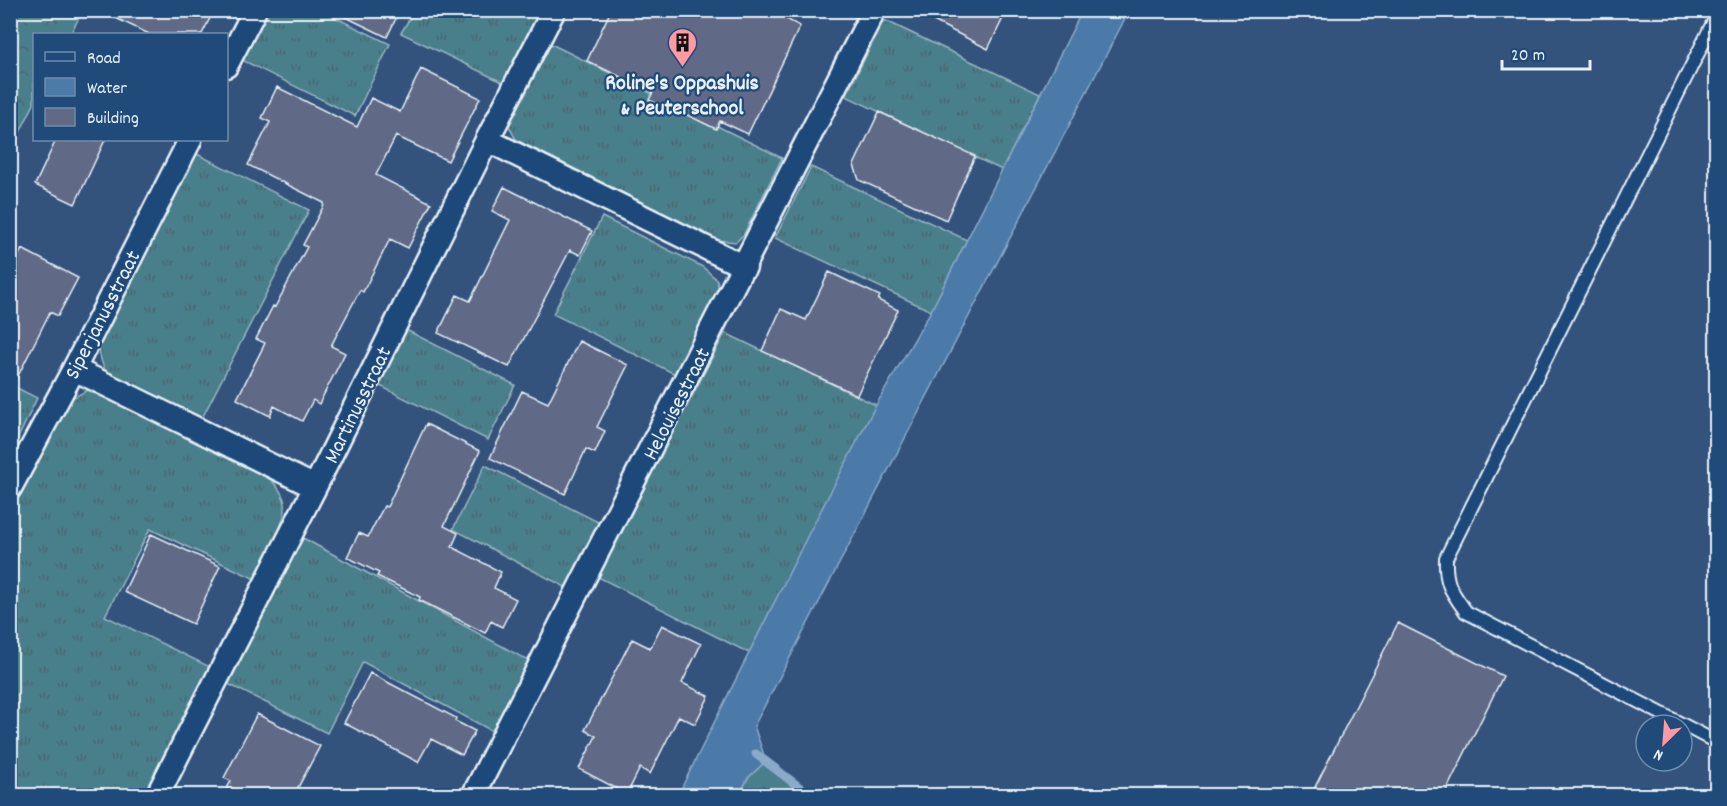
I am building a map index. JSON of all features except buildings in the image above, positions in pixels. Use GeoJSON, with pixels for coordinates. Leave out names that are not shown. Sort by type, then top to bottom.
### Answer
{"type":"FeatureCollection","features":[{"type":"Feature","properties":{"kind":"street"},"geometry":{"type":"LineString","coordinates":[[228,62],[255,10]]}},
{"type":"Feature","properties":{"kind":"street","name":"Martinusstraat"},"geometry":{"type":"LineString","coordinates":[[157,795],[315,487],[554,10]]}},
{"type":"Feature","properties":{"kind":"street","name":"Helouisestraat"},"geometry":{"type":"LineString","coordinates":[[473,795],[874,10]]}},
{"type":"Feature","properties":{"kind":"street"},"geometry":{"type":"LineString","coordinates":[[487,140],[744,267]]}},
{"type":"Feature","properties":{"kind":"street","name":"Siperjanusstraat"},"geometry":{"type":"LineString","coordinates":[[10,488],[74,369],[188,141]]}},
{"type":"Feature","properties":{"kind":"street"},"geometry":{"type":"LineString","coordinates":[[74,369],[315,487]]}},
{"type":"Feature","properties":{"kind":"lane"},"geometry":{"type":"LineString","coordinates":[[1716,17],[1446,558],[1446,577],[1455,597],[1466,612],[1716,742]]}},
{"type":"Feature","properties":{"kind":"green space"},"geometry":{"type":"Polygon","coordinates":[[[11,10],[83,11],[71,33],[33,33],[33,106],[11,150],[11,10]]]}},
{"type":"Feature","properties":{"kind":"green space"},"geometry":{"type":"Polygon","coordinates":[[[264,11],[322,11],[390,44],[355,116],[240,59],[264,11]]]}},
{"type":"Feature","properties":{"kind":"green space"},"geometry":{"type":"Polygon","coordinates":[[[414,11],[545,11],[506,84],[401,33],[414,11]]]}},
{"type":"Feature","properties":{"kind":"green space"},"geometry":{"type":"Polygon","coordinates":[[[884,20],[1040,94],[1002,170],[846,96],[884,20]]]}},
{"type":"Feature","properties":{"kind":"green space"},"geometry":{"type":"Polygon","coordinates":[[[551,44],[782,158],[744,234],[736,242],[718,240],[647,210],[530,150],[515,138],[509,126],[551,44]]]}},
{"type":"Feature","properties":{"kind":"green space"},"geometry":{"type":"Polygon","coordinates":[[[195,153],[309,210],[200,422],[107,375],[100,358],[99,345],[99,340],[195,153]]]}},
{"type":"Feature","properties":{"kind":"green space"},"geometry":{"type":"Polygon","coordinates":[[[811,167],[967,240],[931,311],[775,238],[811,167]]]}},
{"type":"Feature","properties":{"kind":"green space"},"geometry":{"type":"Polygon","coordinates":[[[602,217],[703,267],[717,280],[719,290],[677,375],[553,314],[602,217]]]}},
{"type":"Feature","properties":{"kind":"green space"},"geometry":{"type":"Polygon","coordinates":[[[406,330],[515,385],[488,440],[378,385],[406,330]]]}},
{"type":"Feature","properties":{"kind":"green space"},"geometry":{"type":"Polygon","coordinates":[[[725,333],[876,405],[749,653],[598,577],[725,333]]]}},
{"type":"Feature","properties":{"kind":"green space"},"geometry":{"type":"Polygon","coordinates":[[[11,385],[37,398],[11,453],[11,385]]]}},
{"type":"Feature","properties":{"kind":"green space"},"geometry":{"type":"Polygon","coordinates":[[[88,390],[101,390],[256,468],[278,488],[284,498],[285,512],[274,542],[255,579],[150,529],[105,616],[210,667],[148,795],[11,795],[10,501],[59,412],[72,398],[88,390]]]}},
{"type":"Feature","properties":{"kind":"green space"},"geometry":{"type":"Polygon","coordinates":[[[485,465],[606,526],[573,591],[453,529],[485,465]]]}},
{"type":"Feature","properties":{"kind":"green space"},"geometry":{"type":"Polygon","coordinates":[[[292,532],[529,661],[494,732],[363,662],[327,733],[220,680],[292,532]]]}},
{"type":"Feature","properties":{"kind":"green space"},"geometry":{"type":"Polygon","coordinates":[[[766,761],[811,795],[739,796],[748,778],[766,761]]]}},
{"type":"Feature","properties":{"kind":"water"},"geometry":{"type":"Polygon","coordinates":[[[1082,11],[1129,11],[754,726],[766,761],[748,778],[739,795],[678,795],[808,535],[876,405],[931,311],[1082,11]]]}},
{"type":"Feature","properties":{"kind":"waterway"},"geometry":{"type":"LineString","coordinates":[[756,754],[811,796]]}},
{"type":"Feature","properties":{"kind":"place","name":"Roline's Oppashuis & Peuterschool"},"geometry":{"type":"Point","coordinates":[682,68]}}]}
